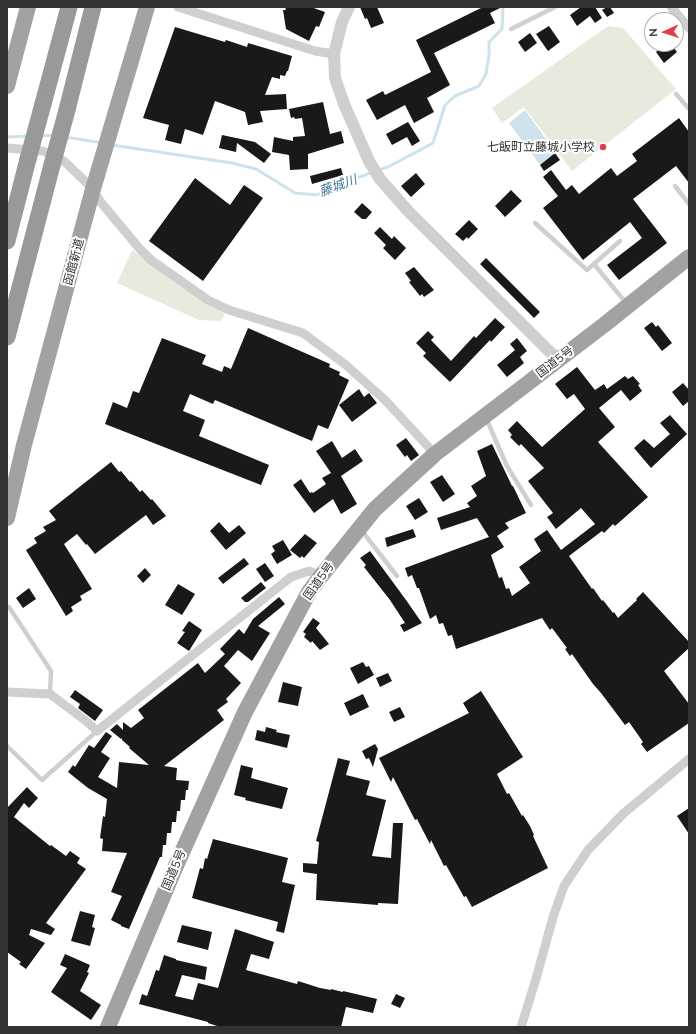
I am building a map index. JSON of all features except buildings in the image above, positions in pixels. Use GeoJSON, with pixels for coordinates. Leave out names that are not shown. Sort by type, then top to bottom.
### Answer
{"type":"FeatureCollection","features":[{"type":"Feature","properties":{"kind":"highway"},"geometry":{"type":"LineString","coordinates":[[7,86],[28,7]]}},
{"type":"Feature","properties":{"kind":"highway"},"geometry":{"type":"LineString","coordinates":[[7,241],[69,7]]}},
{"type":"Feature","properties":{"kind":"highway"},"geometry":{"type":"LineString","coordinates":[[7,337],[93,7]]}},
{"type":"Feature","properties":{"kind":"highway","name":"函館新道"},"geometry":{"type":"LineString","coordinates":[[7,518],[24,445],[94,189],[147,7]]}},
{"type":"Feature","properties":{"kind":"highway","name":"国道5号"},"geometry":{"type":"LineString","coordinates":[[108,1027],[175,868],[245,712],[309,592],[320,576],[375,509],[435,454],[689,258]]}},
{"type":"Feature","properties":{"kind":"street"},"geometry":{"type":"LineString","coordinates":[[178,7],[315,52],[334,54]]}},
{"type":"Feature","properties":{"kind":"street"},"geometry":{"type":"LineString","coordinates":[[349,7],[342,22],[334,54],[335,78],[356,135],[369,161],[380,179],[408,211],[558,360]]}},
{"type":"Feature","properties":{"kind":"street"},"geometry":{"type":"LineString","coordinates":[[671,7],[689,28]]}},
{"type":"Feature","properties":{"kind":"street"},"geometry":{"type":"LineString","coordinates":[[7,148],[43,151],[64,161],[94,189],[99,200],[139,248],[151,260],[208,300],[229,310],[303,333],[346,365],[385,400],[435,454]]}},
{"type":"Feature","properties":{"kind":"street"},"geometry":{"type":"LineString","coordinates":[[7,692],[50,694],[97,731],[291,577],[309,570],[320,576]]}},
{"type":"Feature","properties":{"kind":"street"},"geometry":{"type":"LineString","coordinates":[[521,1027],[553,917],[564,886],[588,850],[624,813],[689,759]]}},
{"type":"Feature","properties":{"kind":"lane"},"geometry":{"type":"LineString","coordinates":[[511,30],[555,7]]}},
{"type":"Feature","properties":{"kind":"lane"},"geometry":{"type":"LineString","coordinates":[[676,94],[689,109]]}},
{"type":"Feature","properties":{"kind":"lane"},"geometry":{"type":"LineString","coordinates":[[675,186],[689,204]]}},
{"type":"Feature","properties":{"kind":"lane"},"geometry":{"type":"LineString","coordinates":[[535,223],[587,270],[620,241]]}},
{"type":"Feature","properties":{"kind":"lane"},"geometry":{"type":"LineString","coordinates":[[594,264],[628,306]]}},
{"type":"Feature","properties":{"kind":"lane"},"geometry":{"type":"LineString","coordinates":[[485,416],[507,466],[531,505]]}},
{"type":"Feature","properties":{"kind":"lane"},"geometry":{"type":"LineString","coordinates":[[359,528],[397,576]]}},
{"type":"Feature","properties":{"kind":"lane"},"geometry":{"type":"LineString","coordinates":[[9,607],[51,671],[50,694]]}},
{"type":"Feature","properties":{"kind":"lane"},"geometry":{"type":"LineString","coordinates":[[7,746],[42,780],[97,731]]}},
{"type":"Feature","properties":{"kind":"shaded area"},"geometry":{"type":"Polygon","coordinates":[[[608,26],[623,28],[676,89],[572,171],[524,107],[502,123],[492,108],[608,26]]]}},
{"type":"Feature","properties":{"kind":"shaded area"},"geometry":{"type":"Polygon","coordinates":[[[132,250],[225,314],[221,321],[199,320],[117,283],[132,250]]]}},
{"type":"Feature","properties":{"kind":"water"},"geometry":{"type":"Polygon","coordinates":[[[525,110],[556,153],[540,165],[509,123],[525,110]]]}},
{"type":"Feature","properties":{"kind":"waterway","name":"藤城川"},"geometry":{"type":"LineString","coordinates":[[378,170],[388,167],[433,143],[445,105],[455,96],[479,86],[486,74],[489,55],[489,42],[502,29],[503,7]]}},
{"type":"Feature","properties":{"kind":"waterway","name":"藤城川"},"geometry":{"type":"LineString","coordinates":[[41,136],[55,135]]}},
{"type":"Feature","properties":{"kind":"waterway","name":"藤城川"},"geometry":{"type":"LineString","coordinates":[[7,137],[29,136]]}},
{"type":"Feature","properties":{"kind":"waterway","name":"藤城川"},"geometry":{"type":"LineString","coordinates":[[65,137],[103,143]]}},
{"type":"Feature","properties":{"kind":"waterway","name":"藤城川"},"geometry":{"type":"LineString","coordinates":[[112,145],[232,163],[256,169],[295,193],[317,195],[338,185],[373,172]]}},
{"type":"Feature","properties":{"kind":"place","name":"七飯町立藤城小学校"},"geometry":{"type":"Point","coordinates":[603,147]}}]}
